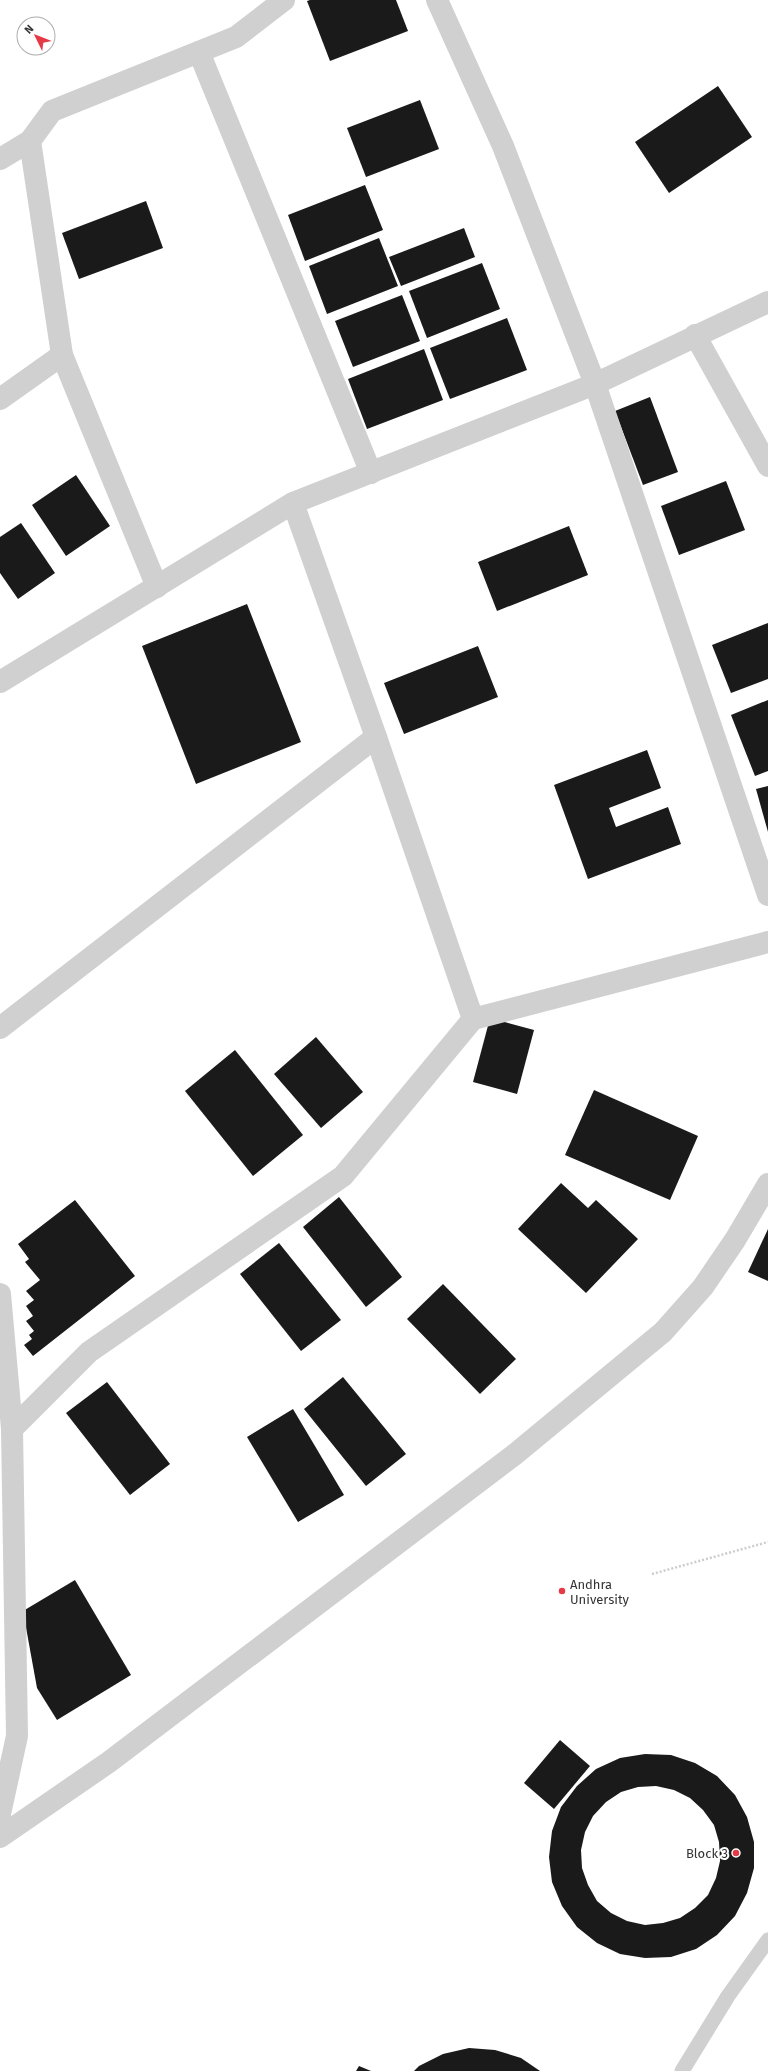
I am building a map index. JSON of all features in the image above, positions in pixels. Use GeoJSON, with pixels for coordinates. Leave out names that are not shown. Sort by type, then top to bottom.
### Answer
{"type":"FeatureCollection","features":[{"type":"Feature","properties":{"kind":"street"},"geometry":{"type":"LineString","coordinates":[[0,159],[30,142],[52,111],[236,37],[284,0]]}},
{"type":"Feature","properties":{"kind":"street"},"geometry":{"type":"LineString","coordinates":[[437,0],[503,146],[595,384],[768,895]]}},
{"type":"Feature","properties":{"kind":"street"},"geometry":{"type":"LineString","coordinates":[[199,52],[371,473]]}},
{"type":"Feature","properties":{"kind":"street"},"geometry":{"type":"LineString","coordinates":[[30,142],[62,355],[157,586]]}},
{"type":"Feature","properties":{"kind":"street"},"geometry":{"type":"LineString","coordinates":[[0,682],[293,503],[595,384],[695,335],[768,302]]}},
{"type":"Feature","properties":{"kind":"street"},"geometry":{"type":"LineString","coordinates":[[695,335],[768,466]]}},
{"type":"Feature","properties":{"kind":"street"},"geometry":{"type":"LineString","coordinates":[[0,399],[62,355]]}},
{"type":"Feature","properties":{"kind":"street"},"geometry":{"type":"LineString","coordinates":[[293,503],[376,737],[473,1020]]}},
{"type":"Feature","properties":{"kind":"street"},"geometry":{"type":"LineString","coordinates":[[0,1028],[376,737]]}},
{"type":"Feature","properties":{"kind":"street"},"geometry":{"type":"LineString","coordinates":[[12,1429],[89,1352],[343,1176],[473,1020],[768,942]]}},
{"type":"Feature","properties":{"kind":"street"},"geometry":{"type":"LineString","coordinates":[[0,1837],[110,1762],[539,1436],[664,1332],[703,1287],[768,1184]]}},
{"type":"Feature","properties":{"kind":"street"},"geometry":{"type":"LineString","coordinates":[[0,1294],[12,1429],[17,1736],[0,1814]]}},
{"type":"Feature","properties":{"kind":"lane"},"geometry":{"type":"LineString","coordinates":[[682,2071],[728,1996],[768,1940]]}},
{"type":"Feature","properties":{"kind":"path"},"geometry":{"type":"LineString","coordinates":[[652,1574],[768,1542]]}},
{"type":"Feature","properties":{"kind":"building"},"geometry":{"type":"Polygon","coordinates":[[[396,0],[408,31],[330,61],[307,1],[396,0]]]}},
{"type":"Feature","properties":{"kind":"building"},"geometry":{"type":"Polygon","coordinates":[[[718,86],[752,137],[669,193],[635,142],[718,86]]]}},
{"type":"Feature","properties":{"kind":"building"},"geometry":{"type":"Polygon","coordinates":[[[420,100],[439,149],[366,177],[347,128],[420,100]]]}},
{"type":"Feature","properties":{"kind":"building"},"geometry":{"type":"Polygon","coordinates":[[[365,185],[383,230],[305,261],[288,215],[365,185]]]}},
{"type":"Feature","properties":{"kind":"building"},"geometry":{"type":"Polygon","coordinates":[[[146,201],[163,248],[79,279],[62,233],[146,201]]]}},
{"type":"Feature","properties":{"kind":"building"},"geometry":{"type":"Polygon","coordinates":[[[464,228],[475,257],[401,286],[389,257],[464,228]]]}},
{"type":"Feature","properties":{"kind":"building"},"geometry":{"type":"Polygon","coordinates":[[[379,238],[398,286],[327,314],[309,266],[379,238]]]}},
{"type":"Feature","properties":{"kind":"building"},"geometry":{"type":"Polygon","coordinates":[[[482,263],[500,309],[427,338],[409,291],[482,263]]]}},
{"type":"Feature","properties":{"kind":"building"},"geometry":{"type":"Polygon","coordinates":[[[402,295],[420,341],[353,367],[335,321],[402,295]]]}},
{"type":"Feature","properties":{"kind":"building"},"geometry":{"type":"Polygon","coordinates":[[[507,318],[527,370],[450,399],[430,348],[507,318]]]}},
{"type":"Feature","properties":{"kind":"building"},"geometry":{"type":"Polygon","coordinates":[[[424,349],[443,400],[367,429],[348,379],[424,349]]]}},
{"type":"Feature","properties":{"kind":"building"},"geometry":{"type":"Polygon","coordinates":[[[650,397],[678,472],[643,485],[615,411],[650,397]]]}},
{"type":"Feature","properties":{"kind":"building"},"geometry":{"type":"Polygon","coordinates":[[[76,475],[110,526],[66,556],[32,505],[76,475]]]}},
{"type":"Feature","properties":{"kind":"building"},"geometry":{"type":"Polygon","coordinates":[[[726,481],[745,530],[679,555],[661,506],[726,481]]]}},
{"type":"Feature","properties":{"kind":"building"},"geometry":{"type":"Polygon","coordinates":[[[21,523],[55,573],[18,599],[0,573],[0,537],[21,523]]]}},
{"type":"Feature","properties":{"kind":"building"},"geometry":{"type":"Polygon","coordinates":[[[569,526],[588,575],[497,611],[478,562],[569,526]]]}},
{"type":"Feature","properties":{"kind":"building"},"geometry":{"type":"Polygon","coordinates":[[[247,604],[301,742],[196,784],[142,646],[247,604]]]}},
{"type":"Feature","properties":{"kind":"building"},"geometry":{"type":"Polygon","coordinates":[[[768,623],[768,679],[731,693],[712,645],[768,623]]]}},
{"type":"Feature","properties":{"kind":"building"},"geometry":{"type":"Polygon","coordinates":[[[478,646],[498,697],[404,734],[384,683],[478,646]]]}},
{"type":"Feature","properties":{"kind":"building"},"geometry":{"type":"Polygon","coordinates":[[[768,700],[768,771],[755,776],[731,715],[768,700]]]}},
{"type":"Feature","properties":{"kind":"building"},"geometry":{"type":"Polygon","coordinates":[[[647,750],[661,788],[609,808],[616,827],[668,807],[681,844],[588,879],[554,785],[647,750]]]}},
{"type":"Feature","properties":{"kind":"building"},"geometry":{"type":"Polygon","coordinates":[[[768,786],[768,832],[756,789],[768,786]]]}},
{"type":"Feature","properties":{"kind":"building"},"geometry":{"type":"Polygon","coordinates":[[[490,1018],[534,1030],[517,1094],[473,1082],[490,1018]]]}},
{"type":"Feature","properties":{"kind":"building"},"geometry":{"type":"Polygon","coordinates":[[[316,1037],[363,1092],[321,1128],[274,1074],[316,1037]]]}},
{"type":"Feature","properties":{"kind":"building"},"geometry":{"type":"Polygon","coordinates":[[[235,1050],[303,1135],[253,1176],[185,1091],[235,1050]]]}},
{"type":"Feature","properties":{"kind":"building"},"geometry":{"type":"Polygon","coordinates":[[[594,1090],[698,1136],[670,1200],[565,1155],[594,1090]]]}},
{"type":"Feature","properties":{"kind":"building"},"geometry":{"type":"Polygon","coordinates":[[[561,1183],[588,1208],[596,1200],[638,1239],[586,1293],[518,1229],[561,1183]]]}},
{"type":"Feature","properties":{"kind":"building"},"geometry":{"type":"Polygon","coordinates":[[[339,1197],[402,1277],[366,1307],[303,1227],[339,1197]]]}},
{"type":"Feature","properties":{"kind":"building"},"geometry":{"type":"Polygon","coordinates":[[[75,1200],[135,1276],[33,1356],[24,1345],[32,1339],[29,1335],[34,1331],[26,1321],[33,1316],[26,1306],[34,1300],[26,1291],[40,1280],[25,1262],[29,1259],[18,1244],[75,1200]]]}},
{"type":"Feature","properties":{"kind":"building"},"geometry":{"type":"Polygon","coordinates":[[[768,1229],[768,1281],[748,1272],[768,1229]]]}},
{"type":"Feature","properties":{"kind":"building"},"geometry":{"type":"Polygon","coordinates":[[[279,1243],[341,1320],[301,1351],[240,1274],[279,1243]]]}},
{"type":"Feature","properties":{"kind":"building"},"geometry":{"type":"Polygon","coordinates":[[[443,1284],[516,1359],[480,1394],[407,1319],[443,1284]]]}},
{"type":"Feature","properties":{"kind":"building"},"geometry":{"type":"Polygon","coordinates":[[[343,1377],[406,1454],[366,1486],[304,1409],[343,1377]]]}},
{"type":"Feature","properties":{"kind":"building"},"geometry":{"type":"Polygon","coordinates":[[[107,1382],[170,1464],[130,1495],[66,1413],[107,1382]]]}},
{"type":"Feature","properties":{"kind":"building"},"geometry":{"type":"Polygon","coordinates":[[[293,1409],[344,1495],[298,1522],[247,1437],[293,1409]]]}},
{"type":"Feature","properties":{"kind":"building"},"geometry":{"type":"Polygon","coordinates":[[[75,1580],[131,1675],[57,1720],[37,1688],[23,1611],[75,1580]]]}},
{"type":"Feature","properties":{"kind":"building"},"geometry":{"type":"Polygon","coordinates":[[[560,1740],[590,1766],[554,1809],[524,1783],[560,1740]]]}},
{"type":"Feature","properties":{"kind":"building","name":"Block 3"},"geometry":{"type":"Polygon","coordinates":[[[645,1754],[671,1755],[695,1763],[717,1776],[735,1795],[747,1817],[754,1842],[754,1868],[747,1893],[735,1916],[717,1935],[696,1949],[671,1957],[645,1958],[620,1954],[597,1943],[577,1927],[562,1906],[552,1882],[549,1857],[552,1831],[561,1807],[577,1786],[596,1769],[620,1758],[645,1754]],[[656,1786],[638,1787],[621,1792],[606,1802],[593,1816],[585,1832],[581,1850],[582,1868],[588,1885],[597,1901],[611,1913],[627,1921],[645,1925],[663,1923],[680,1918],[695,1908],[708,1895],[716,1878],[720,1861],[719,1842],[714,1825],[703,1810],[690,1798],[674,1790],[656,1786]]]}},
{"type":"Feature","properties":{"kind":"building"},"geometry":{"type":"Polygon","coordinates":[[[469,2048],[495,2050],[521,2058],[540,2071],[414,2071],[419,2066],[443,2054],[469,2048]]]}},
{"type":"Feature","properties":{"kind":"building"},"geometry":{"type":"Polygon","coordinates":[[[359,2066],[371,2071],[356,2071],[359,2066]]]}},
{"type":"Feature","properties":{"kind":"place","name":"Andhra University"},"geometry":{"type":"Point","coordinates":[562,1591]}},
{"type":"Feature","properties":{"kind":"place","name":"Block 3"},"geometry":{"type":"Point","coordinates":[736,1853]}}]}
